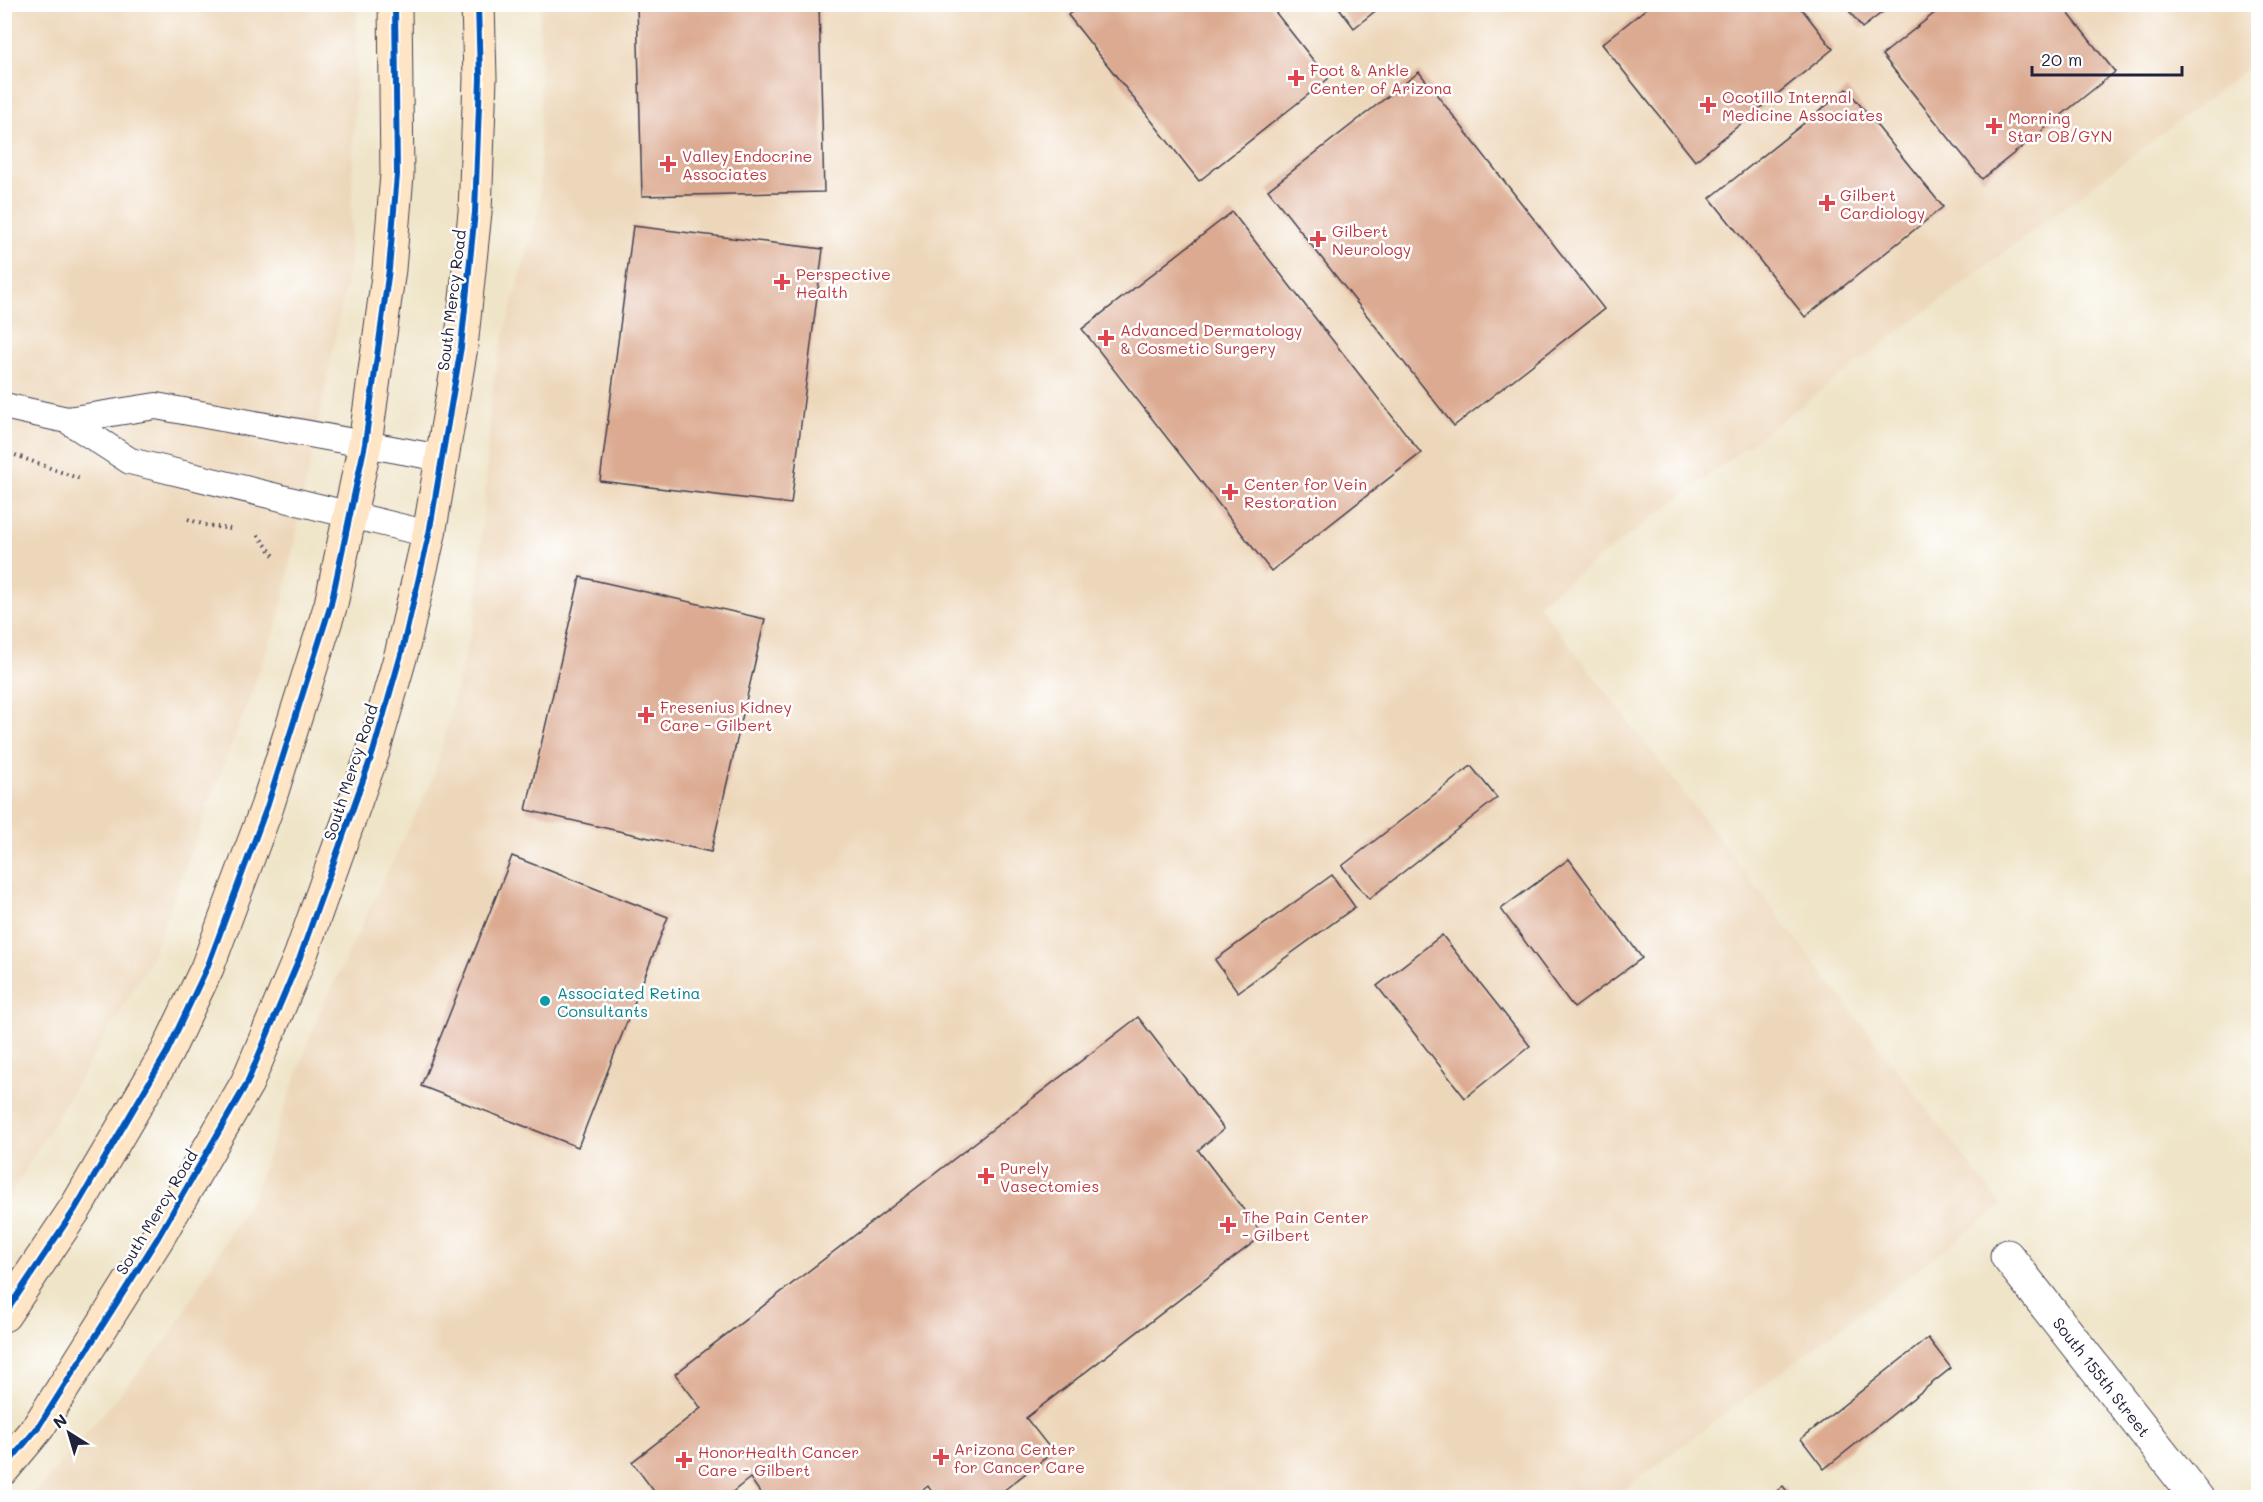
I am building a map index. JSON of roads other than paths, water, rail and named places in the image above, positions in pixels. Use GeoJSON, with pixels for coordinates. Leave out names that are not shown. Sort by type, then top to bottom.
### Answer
{"type":"FeatureCollection","features":[{"type":"Feature","properties":{"kind":"main road"},"geometry":{"type":"LineString","coordinates":[[4,1315],[75,1209],[167,1052],[207,968],[267,807],[331,604],[365,444],[389,269],[397,175],[394,4]]}},
{"type":"Feature","properties":{"kind":"main road","name":"South Mercy Road"},"geometry":{"type":"LineString","coordinates":[[4,1468],[39,1426],[158,1239],[247,1083],[300,957],[373,752],[402,651],[429,534],[461,347],[475,212],[480,78],[478,4]]}},
{"type":"Feature","properties":{"kind":"street","name":"South 155th Street"},"geometry":{"type":"LineString","coordinates":[[2007,1256],[2197,1497]]}},
{"type":"Feature","properties":{"kind":"lane"},"geometry":{"type":"LineString","coordinates":[[4,406],[67,420],[130,461],[429,534]]}},
{"type":"Feature","properties":{"kind":"lane"},"geometry":{"type":"LineString","coordinates":[[67,420],[156,406],[441,458]]}},
{"type":"Feature","properties":{"kind":"place","name":"Foot & Ankle Center of Arizona"},"geometry":{"type":"Point","coordinates":[1296,78]}},
{"type":"Feature","properties":{"kind":"place","name":"Ocotillo Internal Medicine Associates"},"geometry":{"type":"Point","coordinates":[1708,105]}},
{"type":"Feature","properties":{"kind":"place","name":"Morning Star OB/GYN"},"geometry":{"type":"Point","coordinates":[1994,126]}},
{"type":"Feature","properties":{"kind":"place","name":"Valley Endocrine Associates"},"geometry":{"type":"Point","coordinates":[668,164]}},
{"type":"Feature","properties":{"kind":"place","name":"Gilbert Cardiology"},"geometry":{"type":"Point","coordinates":[1827,203]}},
{"type":"Feature","properties":{"kind":"place","name":"Gilbert Neurology"},"geometry":{"type":"Point","coordinates":[1318,239]}},
{"type":"Feature","properties":{"kind":"place","name":"Perspective Health"},"geometry":{"type":"Point","coordinates":[782,282]}},
{"type":"Feature","properties":{"kind":"place","name":"Advanced Dermatology & Cosmetic Surgery"},"geometry":{"type":"Point","coordinates":[1106,338]}},
{"type":"Feature","properties":{"kind":"place","name":"Center for Vein Restoration"},"geometry":{"type":"Point","coordinates":[1230,492]}},
{"type":"Feature","properties":{"kind":"place","name":"Fresenius Kidney Care - Gilbert"},"geometry":{"type":"Point","coordinates":[646,715]}},
{"type":"Feature","properties":{"kind":"place","name":"Associated Retina Consultants"},"geometry":{"type":"Point","coordinates":[545,1001]}},
{"type":"Feature","properties":{"kind":"place","name":"Purely Vasectomies"},"geometry":{"type":"Point","coordinates":[986,1176]}},
{"type":"Feature","properties":{"kind":"place","name":"The Pain Center - Gilbert"},"geometry":{"type":"Point","coordinates":[1228,1225]}},
{"type":"Feature","properties":{"kind":"place","name":"Arizona Center for Cancer Care"},"geometry":{"type":"Point","coordinates":[941,1457]}},
{"type":"Feature","properties":{"kind":"place","name":"HonorHealth Cancer Care - Gilbert"},"geometry":{"type":"Point","coordinates":[684,1460]}}]}
